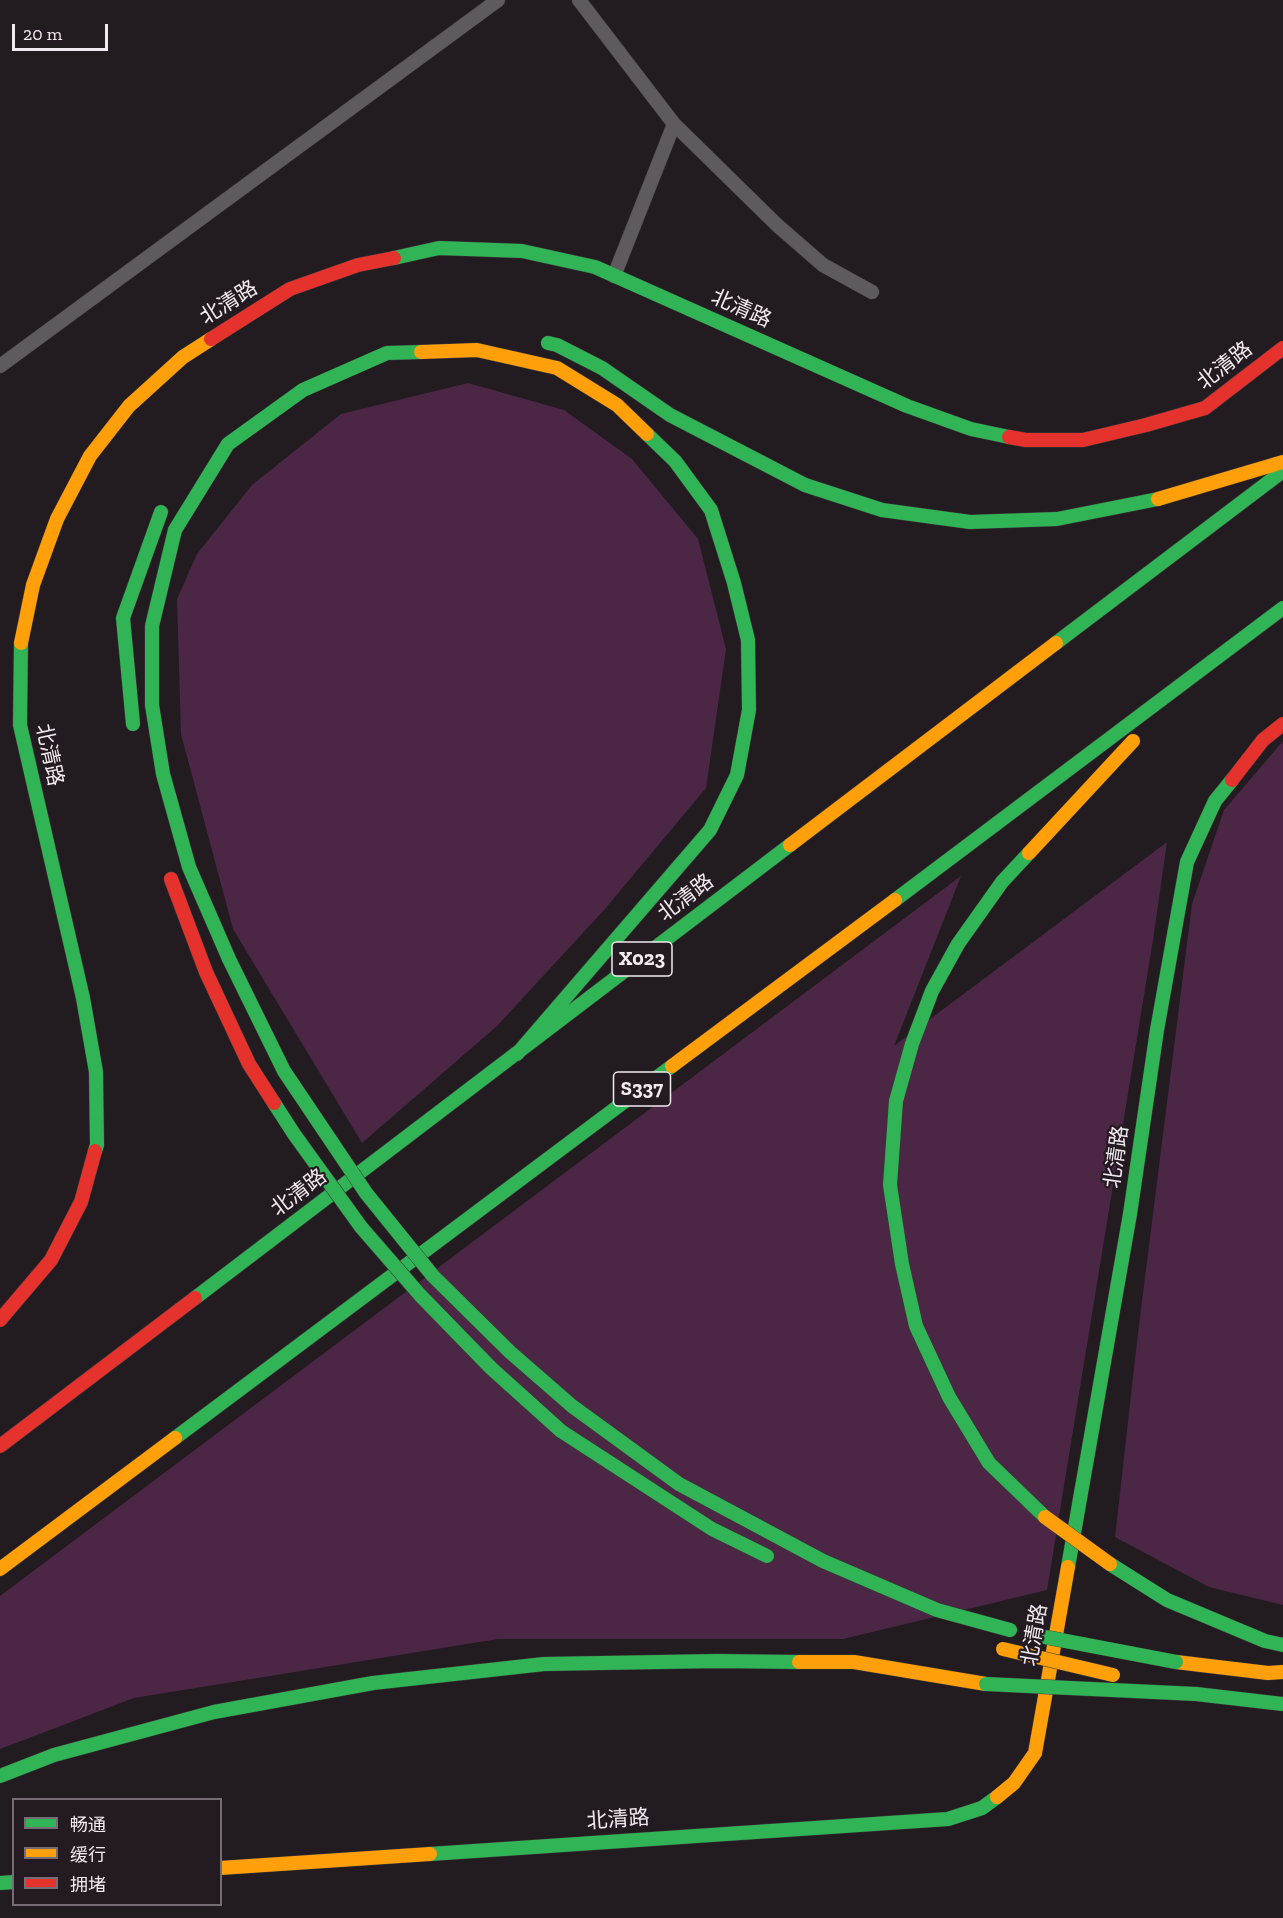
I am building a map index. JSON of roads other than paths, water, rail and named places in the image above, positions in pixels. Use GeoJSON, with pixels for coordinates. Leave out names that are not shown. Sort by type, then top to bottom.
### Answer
{"type":"FeatureCollection","features":[{"type":"Feature","properties":{"kind":"main road","name":"北清路"},"geometry":{"type":"LineString","coordinates":[[0,1320],[51,1260],[81,1202],[97,1145],[96,1072],[83,998],[20,725],[20,650],[33,585],[57,519],[90,456],[129,406],[183,357],[290,289],[358,265],[440,248],[522,251],[596,267],[907,406],[971,429],[1026,440],[1083,440],[1204,408],[1283,348]]}},
{"type":"Feature","properties":{"kind":"main road"},"geometry":{"type":"LineString","coordinates":[[536,341],[557,345],[602,368],[670,415],[805,485],[882,510],[970,522],[1057,519],[1150,501],[1283,462]]}},
{"type":"Feature","properties":{"kind":"main road"},"geometry":{"type":"LineString","coordinates":[[517,1054],[710,830],[737,775],[749,710],[748,640],[734,583],[711,510],[675,461],[617,405],[557,368],[477,350],[387,353],[303,390],[228,444],[176,530],[152,626],[152,705],[163,774],[189,867],[229,959],[284,1071],[366,1193],[433,1276],[510,1352],[572,1406],[679,1484],[823,1561],[938,1610],[1021,1632],[1176,1662],[1268,1673],[1283,1672]]}},
{"type":"Feature","properties":{"kind":"main road","name":"北清路"},"geometry":{"type":"LineString","coordinates":[[0,1446],[1283,471]]}},
{"type":"Feature","properties":{"kind":"main road"},"geometry":{"type":"LineString","coordinates":[[136,742],[123,618],[162,508],[169,500]]}},
{"type":"Feature","properties":{"kind":"main road","name":"S337"},"geometry":{"type":"LineString","coordinates":[[0,1569],[1283,608]]}},
{"type":"Feature","properties":{"kind":"main road"},"geometry":{"type":"LineString","coordinates":[[1191,678],[1002,882],[958,944],[932,991],[912,1044],[896,1101],[890,1185],[902,1264],[916,1326],[949,1397],[989,1463],[1045,1516],[1110,1564],[1167,1600],[1265,1641],[1283,1645]]}},
{"type":"Feature","properties":{"kind":"main road","name":"北清路"},"geometry":{"type":"LineString","coordinates":[[222,1868],[948,1819],[982,1808],[1014,1784],[1035,1753],[1128,1226],[1157,1030],[1187,862],[1215,801],[1263,740],[1283,724]]}},
{"type":"Feature","properties":{"kind":"main road"},"geometry":{"type":"LineString","coordinates":[[167,869],[206,972],[249,1064],[294,1134],[361,1227],[420,1295],[491,1368],[561,1431],[712,1528],[774,1560]]}},
{"type":"Feature","properties":{"kind":"main road"},"geometry":{"type":"LineString","coordinates":[[997,1647],[1196,1694]]}},
{"type":"Feature","properties":{"kind":"main road"},"geometry":{"type":"LineString","coordinates":[[0,1776],[54,1755],[214,1712],[373,1683],[544,1664],[717,1661],[854,1662],[986,1684],[1196,1694],[1283,1704]]}},
{"type":"Feature","properties":{"kind":"lane"},"geometry":{"type":"LineString","coordinates":[[0,366],[498,0]]}},
{"type":"Feature","properties":{"kind":"lane"},"geometry":{"type":"LineString","coordinates":[[579,0],[674,124],[777,225],[823,265],[872,292]]}},
{"type":"Feature","properties":{"kind":"lane"},"geometry":{"type":"LineString","coordinates":[[614,276],[674,124]]}}]}
